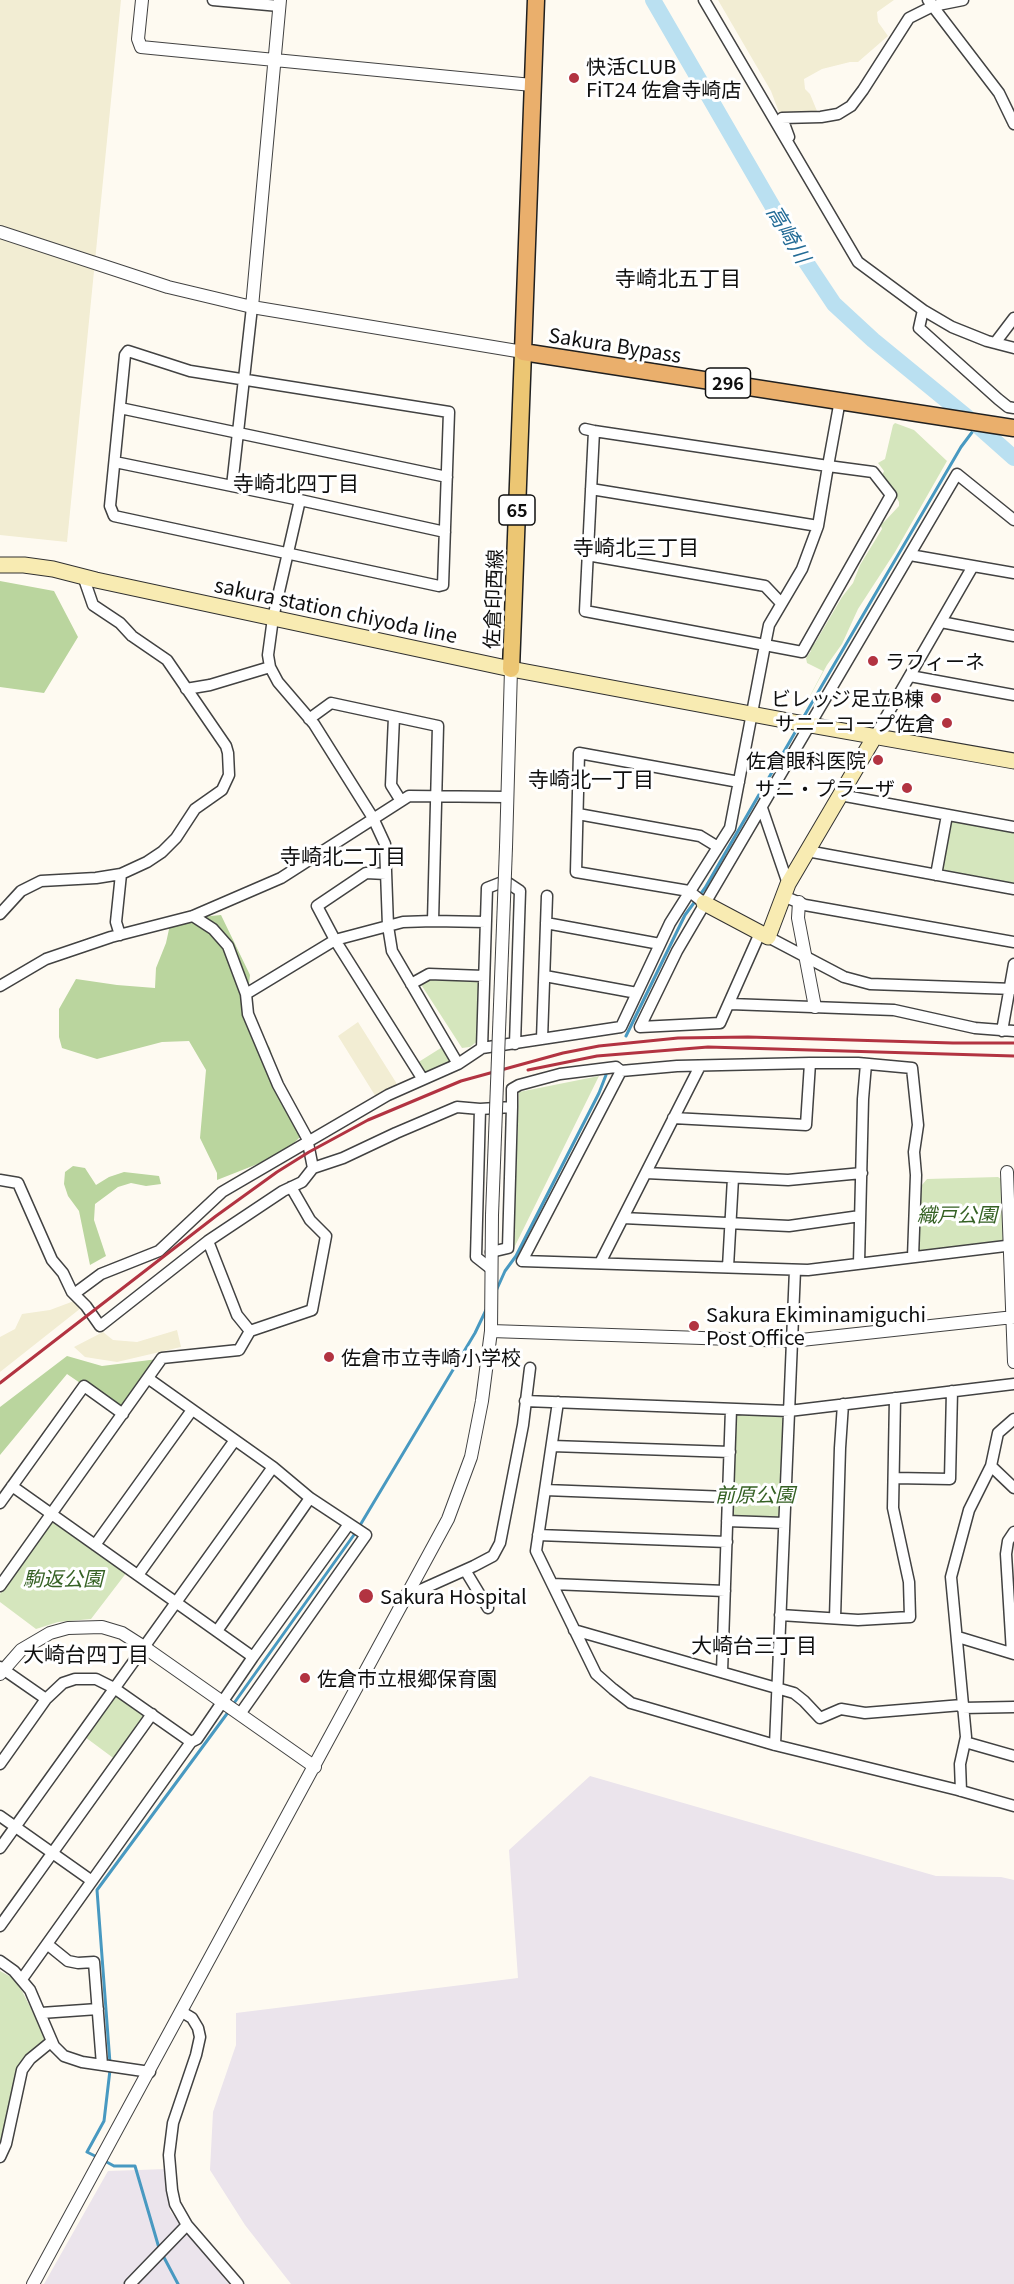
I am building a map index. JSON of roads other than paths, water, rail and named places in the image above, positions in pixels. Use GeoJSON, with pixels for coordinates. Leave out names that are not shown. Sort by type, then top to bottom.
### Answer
{"type":"FeatureCollection","features":[{"type":"Feature","properties":{"kind":"highway","name":"Sakura Bypass"},"geometry":{"type":"LineString","coordinates":[[536,0],[523,352],[1013,427]]}},
{"type":"Feature","properties":{"kind":"main road","name":"佐倉印西線"},"geometry":{"type":"LineString","coordinates":[[511,669],[523,352]]}},
{"type":"Feature","properties":{"kind":"main road","name":"sakura station chiyoda line"},"geometry":{"type":"LineString","coordinates":[[0,565],[24,565],[83,576],[511,669],[1014,761]]}},
{"type":"Feature","properties":{"kind":"main road"},"geometry":{"type":"LineString","coordinates":[[705,903],[764,935],[785,890],[875,736]]}},
{"type":"Feature","properties":{"kind":"street"},"geometry":{"type":"LineString","coordinates":[[142,0],[138,39],[141,47],[532,85]]}},
{"type":"Feature","properties":{"kind":"street"},"geometry":{"type":"LineString","coordinates":[[213,0],[280,3],[252,307],[232,486]]}},
{"type":"Feature","properties":{"kind":"street"},"geometry":{"type":"LineString","coordinates":[[704,0],[858,262],[923,310],[952,327],[1014,348]]}},
{"type":"Feature","properties":{"kind":"street"},"geometry":{"type":"LineString","coordinates":[[790,148],[782,118],[821,117],[838,114],[851,106],[909,18],[931,3],[963,0]]}},
{"type":"Feature","properties":{"kind":"street"},"geometry":{"type":"LineString","coordinates":[[931,3],[999,93],[1014,124]]}},
{"type":"Feature","properties":{"kind":"street"},"geometry":{"type":"LineString","coordinates":[[0,232],[168,287],[252,307],[523,352]]}},
{"type":"Feature","properties":{"kind":"street"},"geometry":{"type":"LineString","coordinates":[[923,310],[919,328],[998,399],[1008,407],[1014,408]]}},
{"type":"Feature","properties":{"kind":"street"},"geometry":{"type":"LineString","coordinates":[[995,343],[1014,318]]}},
{"type":"Feature","properties":{"kind":"street"},"geometry":{"type":"LineString","coordinates":[[128,351],[190,371],[449,412],[443,587],[114,516],[110,506],[120,408],[125,355],[128,351]]}},
{"type":"Feature","properties":{"kind":"street"},"geometry":{"type":"LineString","coordinates":[[74,1294],[101,1274],[159,1251],[222,1192],[388,1095],[458,1064],[482,1048],[621,1027],[660,944],[689,891],[730,828],[769,625],[802,569],[818,526],[840,400]]}},
{"type":"Feature","properties":{"kind":"street"},"geometry":{"type":"LineString","coordinates":[[120,408],[447,477]]}},
{"type":"Feature","properties":{"kind":"street"},"geometry":{"type":"LineString","coordinates":[[589,430],[828,466],[873,472],[891,495],[802,652],[585,611],[591,489],[589,430]]}},
{"type":"Feature","properties":{"kind":"street"},"geometry":{"type":"LineString","coordinates":[[115,462],[445,532]]}},
{"type":"Feature","properties":{"kind":"street"},"geometry":{"type":"LineString","coordinates":[[1012,989],[870,984],[844,977],[764,935],[720,1023],[640,1027],[677,951],[957,474],[1014,520]]}},
{"type":"Feature","properties":{"kind":"street"},"geometry":{"type":"LineString","coordinates":[[591,489],[818,526]]}},
{"type":"Feature","properties":{"kind":"street"},"geometry":{"type":"LineString","coordinates":[[300,500],[273,618],[268,655],[270,667],[278,682],[309,718],[374,818],[385,844],[388,926],[392,951],[458,1064]]}},
{"type":"Feature","properties":{"kind":"street"},"geometry":{"type":"LineString","coordinates":[[587,555],[765,586],[781,603]]}},
{"type":"Feature","properties":{"kind":"street"},"geometry":{"type":"LineString","coordinates":[[910,555],[1014,573]]}},
{"type":"Feature","properties":{"kind":"street"},"geometry":{"type":"LineString","coordinates":[[875,736],[973,566]]}},
{"type":"Feature","properties":{"kind":"street"},"geometry":{"type":"LineString","coordinates":[[0,914],[21,891],[41,881],[96,878],[121,874],[162,852],[176,838],[195,809],[222,790],[228,781],[228,753],[225,746],[167,660],[132,636],[120,623],[93,604],[83,576]]}},
{"type":"Feature","properties":{"kind":"street"},"geometry":{"type":"LineString","coordinates":[[941,622],[1014,636]]}},
{"type":"Feature","properties":{"kind":"street"},"geometry":{"type":"LineString","coordinates":[[186,689],[210,685],[270,667]]}},
{"type":"Feature","properties":{"kind":"street"},"geometry":{"type":"LineString","coordinates":[[33,2284],[448,1519],[471,1457],[479,1421],[491,1331],[490,1268],[511,669]]}},
{"type":"Feature","properties":{"kind":"street"},"geometry":{"type":"LineString","coordinates":[[910,676],[1014,695]]}},
{"type":"Feature","properties":{"kind":"street"},"geometry":{"type":"LineString","coordinates":[[309,718],[331,703],[438,726],[433,921]]}},
{"type":"Feature","properties":{"kind":"street"},"geometry":{"type":"LineString","coordinates":[[394,717],[391,785],[401,801]]}},
{"type":"Feature","properties":{"kind":"street"},"geometry":{"type":"LineString","coordinates":[[705,903],[689,891],[576,872],[579,753],[739,782]]}},
{"type":"Feature","properties":{"kind":"street"},"geometry":{"type":"LineString","coordinates":[[840,795],[1014,827]]}},
{"type":"Feature","properties":{"kind":"street"},"geometry":{"type":"LineString","coordinates":[[0,986],[46,960],[120,935],[193,916],[281,879],[409,796],[507,797]]}},
{"type":"Feature","properties":{"kind":"street"},"geometry":{"type":"LineString","coordinates":[[762,808],[785,890],[799,902],[1014,942]]}},
{"type":"Feature","properties":{"kind":"street"},"geometry":{"type":"LineString","coordinates":[[578,814],[700,836],[718,847]]}},
{"type":"Feature","properties":{"kind":"street"},"geometry":{"type":"LineString","coordinates":[[936,875],[947,815]]}},
{"type":"Feature","properties":{"kind":"street"},"geometry":{"type":"LineString","coordinates":[[807,851],[1014,889]]}},
{"type":"Feature","properties":{"kind":"street"},"geometry":{"type":"LineString","coordinates":[[386,874],[366,873],[317,906],[335,940],[423,1078]]}},
{"type":"Feature","properties":{"kind":"street"},"geometry":{"type":"LineString","coordinates":[[120,935],[116,922],[121,874]]}},
{"type":"Feature","properties":{"kind":"street"},"geometry":{"type":"LineString","coordinates":[[482,1048],[487,888],[505,881]]}},
{"type":"Feature","properties":{"kind":"street"},"geometry":{"type":"LineString","coordinates":[[505,881],[520,891],[515,1044]]}},
{"type":"Feature","properties":{"kind":"street"},"geometry":{"type":"LineString","coordinates":[[542,1039],[547,896]]}},
{"type":"Feature","properties":{"kind":"street"},"geometry":{"type":"LineString","coordinates":[[799,902],[798,918],[815,1007]]}},
{"type":"Feature","properties":{"kind":"street"},"geometry":{"type":"LineString","coordinates":[[193,916],[213,929],[228,946],[246,994],[248,1014],[278,1085],[307,1138],[313,1168]]}},
{"type":"Feature","properties":{"kind":"street"},"geometry":{"type":"LineString","coordinates":[[246,994],[335,940],[403,922],[486,922]]}},
{"type":"Feature","properties":{"kind":"street"},"geometry":{"type":"LineString","coordinates":[[546,923],[660,944]]}},
{"type":"Feature","properties":{"kind":"street"},"geometry":{"type":"LineString","coordinates":[[1002,1031],[1012,989],[1014,964]]}},
{"type":"Feature","properties":{"kind":"street"},"geometry":{"type":"LineString","coordinates":[[411,984],[429,974],[484,976]]}},
{"type":"Feature","properties":{"kind":"street"},"geometry":{"type":"LineString","coordinates":[[545,976],[637,993]]}},
{"type":"Feature","properties":{"kind":"street"},"geometry":{"type":"LineString","coordinates":[[730,1004],[894,1010],[975,1028],[1014,1032]]}},
{"type":"Feature","properties":{"kind":"street"},"geometry":{"type":"LineString","coordinates":[[491,1252],[508,1248],[512,1089],[519,1085],[569,1073],[616,1067],[621,1071],[810,1063],[912,1068],[918,1125],[915,1152],[913,1257]]}},
{"type":"Feature","properties":{"kind":"street"},"geometry":{"type":"LineString","coordinates":[[674,1118],[806,1125],[810,1063]]}},
{"type":"Feature","properties":{"kind":"street"},"geometry":{"type":"LineString","coordinates":[[859,1263],[862,1099],[867,1064]]}},
{"type":"Feature","properties":{"kind":"street"},"geometry":{"type":"LineString","coordinates":[[600,1263],[700,1066]]}},
{"type":"Feature","properties":{"kind":"street"},"geometry":{"type":"LineString","coordinates":[[621,1071],[522,1261],[795,1270],[1012,1246]]}},
{"type":"Feature","properties":{"kind":"street"},"geometry":{"type":"LineString","coordinates":[[0,1180],[18,1183],[51,1260],[63,1274],[74,1294],[100,1326],[208,1241],[302,1182],[313,1168],[342,1158],[457,1107],[480,1109],[512,1107]]}},
{"type":"Feature","properties":{"kind":"street"},"geometry":{"type":"LineString","coordinates":[[480,1109],[476,1257],[490,1268]]}},
{"type":"Feature","properties":{"kind":"street"},"geometry":{"type":"LineString","coordinates":[[1007,1172],[1012,1246],[1014,1362]]}},
{"type":"Feature","properties":{"kind":"street"},"geometry":{"type":"LineString","coordinates":[[646,1173],[788,1180],[862,1173]]}},
{"type":"Feature","properties":{"kind":"street"},"geometry":{"type":"LineString","coordinates":[[728,1267],[733,1178]]}},
{"type":"Feature","properties":{"kind":"street"},"geometry":{"type":"LineString","coordinates":[[0,1586],[162,1358],[239,1350],[250,1331],[312,1310],[326,1236],[310,1220],[291,1187]]}},
{"type":"Feature","properties":{"kind":"street"},"geometry":{"type":"LineString","coordinates":[[623,1218],[789,1226],[860,1216]]}},
{"type":"Feature","properties":{"kind":"street"},"geometry":{"type":"LineString","coordinates":[[208,1241],[237,1315],[250,1331]]}},
{"type":"Feature","properties":{"kind":"street"},"geometry":{"type":"LineString","coordinates":[[775,1745],[795,1270]]}},
{"type":"Feature","properties":{"kind":"street"},"geometry":{"type":"LineString","coordinates":[[491,1331],[792,1341],[1013,1317]]}},
{"type":"Feature","properties":{"kind":"street"},"geometry":{"type":"LineString","coordinates":[[407,1596],[492,1556],[500,1543],[523,1425],[530,1368]]}},
{"type":"Feature","properties":{"kind":"street"},"geometry":{"type":"LineString","coordinates":[[149,1378],[273,1467],[310,1498],[366,1535],[240,1714]]}},
{"type":"Feature","properties":{"kind":"street"},"geometry":{"type":"LineString","coordinates":[[525,1401],[789,1410],[1014,1384]]}},
{"type":"Feature","properties":{"kind":"street"},"geometry":{"type":"LineString","coordinates":[[0,1503],[84,1386],[123,1414]]}},
{"type":"Feature","properties":{"kind":"street"},"geometry":{"type":"LineString","coordinates":[[894,1478],[950,1479],[952,1391]]}},
{"type":"Feature","properties":{"kind":"street"},"geometry":{"type":"LineString","coordinates":[[780,1616],[858,1620],[910,1617],[909,1582],[893,1508],[895,1398]]}},
{"type":"Feature","properties":{"kind":"street"},"geometry":{"type":"LineString","coordinates":[[558,1402],[536,1551],[596,1674],[631,1703],[775,1745],[1014,1806]]}},
{"type":"Feature","properties":{"kind":"street"},"geometry":{"type":"LineString","coordinates":[[835,1618],[843,1404]]}},
{"type":"Feature","properties":{"kind":"street"},"geometry":{"type":"LineString","coordinates":[[722,1672],[731,1408]]}},
{"type":"Feature","properties":{"kind":"street"},"geometry":{"type":"LineString","coordinates":[[95,1545],[192,1410]]}},
{"type":"Feature","properties":{"kind":"street"},"geometry":{"type":"LineString","coordinates":[[961,1791],[960,1764],[965,1742],[958,1637],[951,1577],[969,1510],[991,1466],[998,1434],[1014,1419]]}},
{"type":"Feature","properties":{"kind":"street"},"geometry":{"type":"LineString","coordinates":[[138,1575],[235,1440]]}},
{"type":"Feature","properties":{"kind":"street"},"geometry":{"type":"LineString","coordinates":[[552,1446],[730,1452]]}},
{"type":"Feature","properties":{"kind":"street"},"geometry":{"type":"LineString","coordinates":[[991,1466],[1014,1488]]}},
{"type":"Feature","properties":{"kind":"street"},"geometry":{"type":"LineString","coordinates":[[0,1848],[273,1467]]}},
{"type":"Feature","properties":{"kind":"street"},"geometry":{"type":"LineString","coordinates":[[12,1486],[254,1657]]}},
{"type":"Feature","properties":{"kind":"street"},"geometry":{"type":"LineString","coordinates":[[545,1490],[728,1497]]}},
{"type":"Feature","properties":{"kind":"street"},"geometry":{"type":"LineString","coordinates":[[217,1631],[310,1498]]}},
{"type":"Feature","properties":{"kind":"street"},"geometry":{"type":"LineString","coordinates":[[727,1521],[784,1523]]}},
{"type":"Feature","properties":{"kind":"street"},"geometry":{"type":"LineString","coordinates":[[22,1979],[191,1742],[197,1739],[348,1524]]}},
{"type":"Feature","properties":{"kind":"street"},"geometry":{"type":"LineString","coordinates":[[958,1637],[1013,1653],[1006,1554],[1008,1541],[1014,1532]]}},
{"type":"Feature","properties":{"kind":"street"},"geometry":{"type":"LineString","coordinates":[[538,1535],[727,1542]]}},
{"type":"Feature","properties":{"kind":"street"},"geometry":{"type":"LineString","coordinates":[[465,1570],[488,1608]]}},
{"type":"Feature","properties":{"kind":"street"},"geometry":{"type":"LineString","coordinates":[[552,1584],[725,1591]]}},
{"type":"Feature","properties":{"kind":"street"},"geometry":{"type":"LineString","coordinates":[[46,1700],[1,1670],[32,1642],[68,1628],[102,1627],[122,1633],[144,1647],[315,1767]]}},
{"type":"Feature","properties":{"kind":"street"},"geometry":{"type":"LineString","coordinates":[[574,1630],[794,1694],[820,1718],[841,1709],[865,1713],[962,1707],[1014,1707]]}},
{"type":"Feature","properties":{"kind":"street"},"geometry":{"type":"LineString","coordinates":[[0,1764],[46,1700],[63,1683],[75,1679],[96,1678],[191,1742]]}},
{"type":"Feature","properties":{"kind":"street"},"geometry":{"type":"LineString","coordinates":[[0,1926],[152,1714]]}},
{"type":"Feature","properties":{"kind":"street"},"geometry":{"type":"LineString","coordinates":[[965,1742],[1014,1756]]}},
{"type":"Feature","properties":{"kind":"street"},"geometry":{"type":"LineString","coordinates":[[0,1816],[92,1881]]}},
{"type":"Feature","properties":{"kind":"street"},"geometry":{"type":"LineString","coordinates":[[46,1944],[68,1961],[94,1962],[102,2065]]}},
{"type":"Feature","properties":{"kind":"street"},"geometry":{"type":"LineString","coordinates":[[0,1961],[22,1979],[37,2002],[52,2041],[64,2055],[82,2062],[150,2072]]}},
{"type":"Feature","properties":{"kind":"street"},"geometry":{"type":"LineString","coordinates":[[41,2013],[98,2009]]}},
{"type":"Feature","properties":{"kind":"street"},"geometry":{"type":"LineString","coordinates":[[182,2012],[192,2018],[200,2037],[196,2055],[177,2105],[170,2140],[172,2190],[175,2204],[187,2225],[238,2284]]}},
{"type":"Feature","properties":{"kind":"street"},"geometry":{"type":"LineString","coordinates":[[0,2157],[6,2144],[22,2070],[30,2059],[52,2041]]}},
{"type":"Feature","properties":{"kind":"street"},"geometry":{"type":"LineString","coordinates":[[130,2284],[187,2225]]}},
{"type":"Feature","properties":{"kind":"waterway","name":"高崎川"},"geometry":{"type":"LineString","coordinates":[[653,0],[796,247],[834,304],[873,340],[1014,458]]}},
{"type":"Feature","properties":{"kind":"waterway"},"geometry":{"type":"LineString","coordinates":[[803,718],[961,447],[976,427]]}},
{"type":"Feature","properties":{"kind":"waterway"},"geometry":{"type":"LineString","coordinates":[[626,1036],[685,915],[705,888],[797,729]]}},
{"type":"Feature","properties":{"kind":"waterway"},"geometry":{"type":"LineString","coordinates":[[496,1291],[505,1271],[516,1256],[606,1075]]}},
{"type":"Feature","properties":{"kind":"waterway"},"geometry":{"type":"LineString","coordinates":[[359,1527],[475,1333],[486,1310]]}},
{"type":"Feature","properties":{"kind":"waterway"},"geometry":{"type":"LineString","coordinates":[[232,1706],[356,1532]]}},
{"type":"Feature","properties":{"kind":"waterway"},"geometry":{"type":"LineString","coordinates":[[110,2063],[97,1890],[229,1711]]}},
{"type":"Feature","properties":{"kind":"waterway"},"geometry":{"type":"LineString","coordinates":[[97,2157],[87,2152],[104,2121],[110,2070]]}},
{"type":"Feature","properties":{"kind":"waterway"},"geometry":{"type":"LineString","coordinates":[[103,2160],[114,2166],[135,2166],[159,2248],[178,2284]]}},
{"type":"Feature","properties":{"kind":"railway"},"geometry":{"type":"LineString","coordinates":[[0,1383],[216,1216],[277,1172],[368,1120],[461,1081],[563,1053],[599,1046],[678,1038],[748,1037],[1014,1043]]}},
{"type":"Feature","properties":{"kind":"railway"},"geometry":{"type":"LineString","coordinates":[[528,1070],[597,1056],[708,1047],[1014,1056]]}},
{"type":"Feature","properties":{"kind":"place","name":"快活CLUB FiT24 佐倉寺崎店"},"geometry":{"type":"Point","coordinates":[574,78]}},
{"type":"Feature","properties":{"kind":"place","name":"ラフィーネ"},"geometry":{"type":"Point","coordinates":[873,661]}},
{"type":"Feature","properties":{"kind":"place","name":"ビレッジ足立B棟"},"geometry":{"type":"Point","coordinates":[936,698]}},
{"type":"Feature","properties":{"kind":"place","name":"サニーコープ佐倉"},"geometry":{"type":"Point","coordinates":[947,723]}},
{"type":"Feature","properties":{"kind":"place","name":"佐倉眼科医院"},"geometry":{"type":"Point","coordinates":[878,760]}},
{"type":"Feature","properties":{"kind":"place","name":"サニ・プラーザ"},"geometry":{"type":"Point","coordinates":[907,788]}},
{"type":"Feature","properties":{"kind":"place","name":"Sakura Ekiminamiguchi Post Office"},"geometry":{"type":"Point","coordinates":[694,1326]}},
{"type":"Feature","properties":{"kind":"place","name":"佐倉市立寺崎小学校"},"geometry":{"type":"Point","coordinates":[329,1357]}},
{"type":"Feature","properties":{"kind":"place","name":"Sakura Hospital"},"geometry":{"type":"Point","coordinates":[366,1596]}},
{"type":"Feature","properties":{"kind":"place","name":"佐倉市立根郷保育園"},"geometry":{"type":"Point","coordinates":[305,1678]}},
{"type":"Feature","properties":{"kind":"district","name":"寺崎北五丁目"},"geometry":{"type":"Point","coordinates":[678,278]}},
{"type":"Feature","properties":{"kind":"district","name":"寺崎北四丁目"},"geometry":{"type":"Point","coordinates":[296,483]}},
{"type":"Feature","properties":{"kind":"district","name":"寺崎北三丁目"},"geometry":{"type":"Point","coordinates":[636,547]}},
{"type":"Feature","properties":{"kind":"district","name":"寺崎北一丁目"},"geometry":{"type":"Point","coordinates":[591,779]}},
{"type":"Feature","properties":{"kind":"district","name":"寺崎北二丁目"},"geometry":{"type":"Point","coordinates":[343,856]}},
{"type":"Feature","properties":{"kind":"district","name":"大崎台三丁目"},"geometry":{"type":"Point","coordinates":[754,1645]}},
{"type":"Feature","properties":{"kind":"district","name":"大崎台四丁目"},"geometry":{"type":"Point","coordinates":[86,1654]}},
{"type":"Feature","properties":{"kind":"park label","name":"織戸公園"},"geometry":{"type":"Point","coordinates":[957,1214]}},
{"type":"Feature","properties":{"kind":"park label","name":"前原公園"},"geometry":{"type":"Point","coordinates":[755,1494]}},
{"type":"Feature","properties":{"kind":"park label","name":"駒返公園"},"geometry":{"type":"Point","coordinates":[63,1578]}}]}
